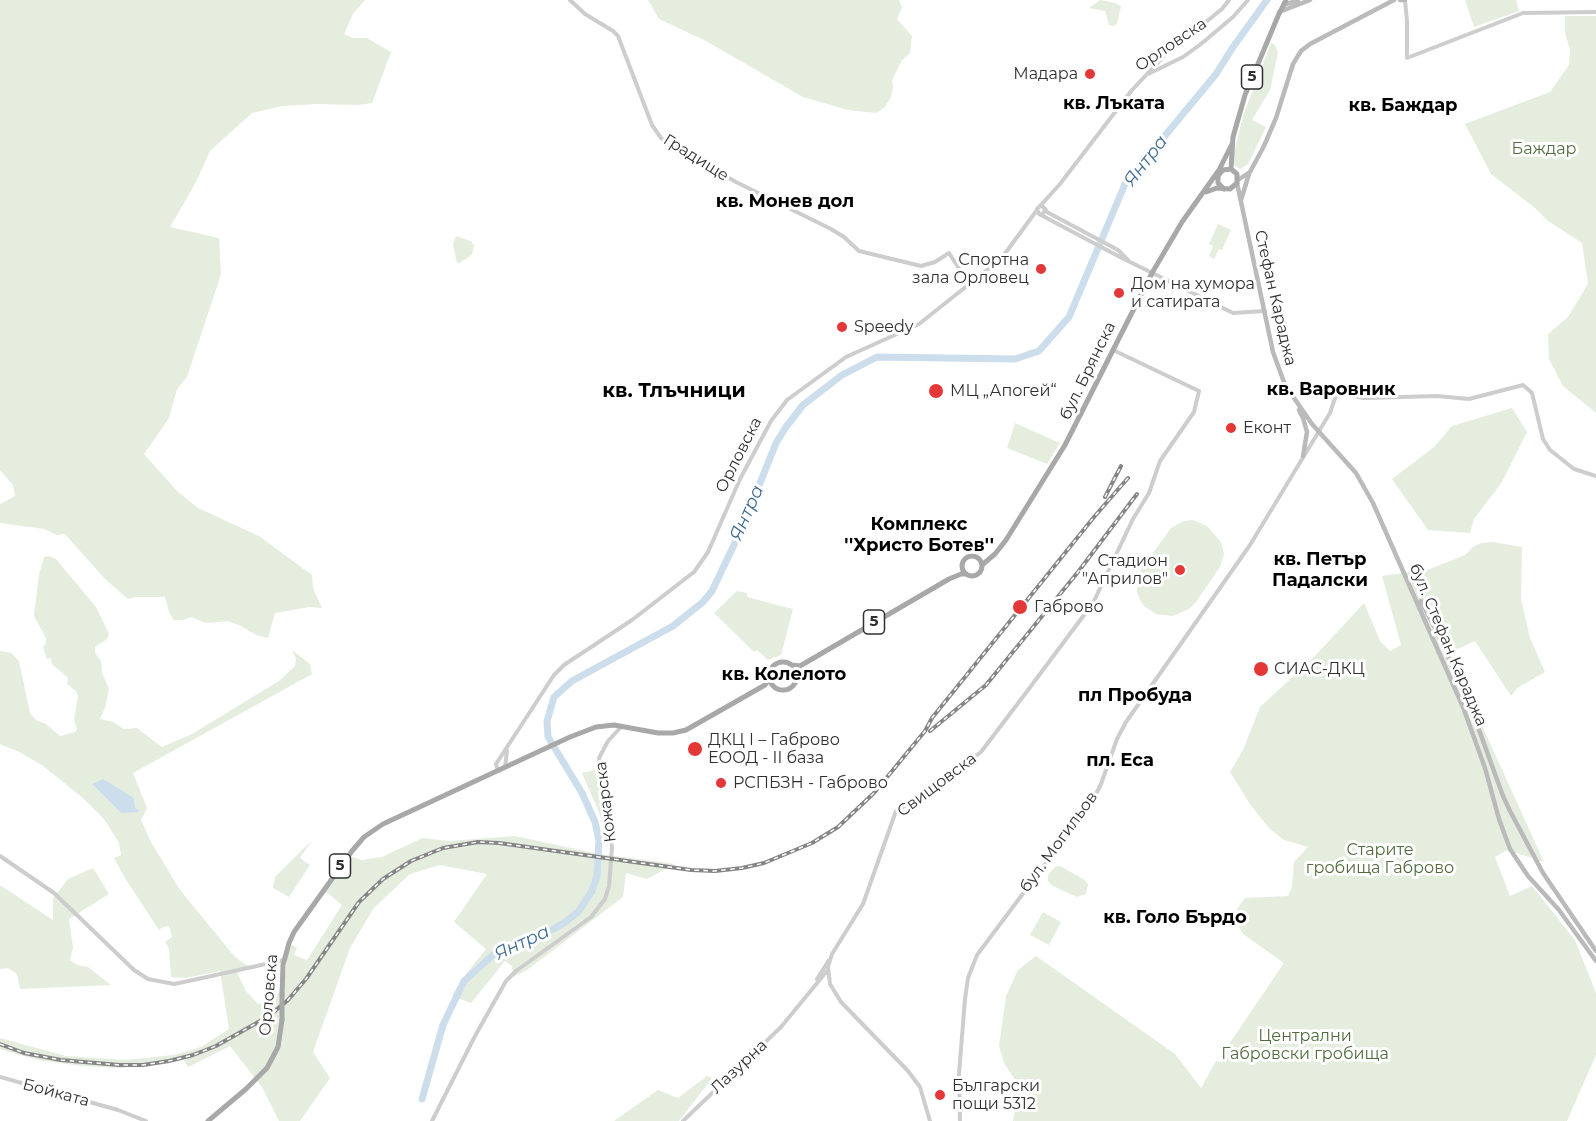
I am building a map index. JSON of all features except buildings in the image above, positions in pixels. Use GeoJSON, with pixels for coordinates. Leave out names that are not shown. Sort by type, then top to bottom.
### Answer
{"type":"FeatureCollection","features":[{"type":"Feature","properties":{"kind":"main road","name":"бул. Брянска"},"geometry":{"type":"LineString","coordinates":[[1231,151],[1245,95],[1286,0]]}},
{"type":"Feature","properties":{"kind":"main road"},"geometry":{"type":"LineString","coordinates":[[1281,9],[1298,1],[1309,0]]}},
{"type":"Feature","properties":{"kind":"main road"},"geometry":{"type":"LineString","coordinates":[[1241,202],[1251,169],[1273,125],[1293,64],[1301,51],[1310,44],[1394,0]]}},
{"type":"Feature","properties":{"kind":"main road"},"geometry":{"type":"LineString","coordinates":[[1400,0],[1405,0]]}},
{"type":"Feature","properties":{"kind":"main road","name":"бул. Брянска"},"geometry":{"type":"LineString","coordinates":[[982,566],[1006,540],[1065,445],[1152,273],[1182,222],[1219,170],[1232,144]]}},
{"type":"Feature","properties":{"kind":"main road"},"geometry":{"type":"LineString","coordinates":[[1204,193],[1220,173],[1231,151]]}},
{"type":"Feature","properties":{"kind":"main road","name":"5"},"geometry":{"type":"LineString","coordinates":[[1231,151],[1233,171],[1238,181]]}},
{"type":"Feature","properties":{"kind":"main road"},"geometry":{"type":"LineString","coordinates":[[1220,173],[1251,169]]}},
{"type":"Feature","properties":{"kind":"main road"},"geometry":{"type":"LineString","coordinates":[[1204,193],[1217,188],[1228,189],[1251,169]]}},
{"type":"Feature","properties":{"kind":"main road"},"geometry":{"type":"LineString","coordinates":[[1220,173],[1219,185],[1237,195],[1241,202]]}},
{"type":"Feature","properties":{"kind":"main road","name":"Стефан Караджа"},"geometry":{"type":"LineString","coordinates":[[1238,181],[1277,365],[1290,394],[1361,481],[1373,502],[1399,562]]}},
{"type":"Feature","properties":{"kind":"main road"},"geometry":{"type":"LineString","coordinates":[[1290,394],[1306,427],[1307,439],[1303,456]]}},
{"type":"Feature","properties":{"kind":"main road","name":"5"},"geometry":{"type":"LineString","coordinates":[[949,579],[969,556],[992,557]]}},
{"type":"Feature","properties":{"kind":"main road"},"geometry":{"type":"LineString","coordinates":[[978,557],[982,566]]}},
{"type":"Feature","properties":{"kind":"main road","name":"бул. Стефан Караджа"},"geometry":{"type":"LineString","coordinates":[[1399,562],[1437,632],[1470,705],[1503,796],[1543,873],[1596,951]]}},
{"type":"Feature","properties":{"kind":"main road","name":"бул. Стефан Караджа"},"geometry":{"type":"LineString","coordinates":[[1399,562],[1463,706],[1488,778],[1504,834],[1518,862],[1559,909],[1596,961]]}},
{"type":"Feature","properties":{"kind":"main road"},"geometry":{"type":"LineString","coordinates":[[962,564],[966,574]]}},
{"type":"Feature","properties":{"kind":"main road","name":"5"},"geometry":{"type":"LineString","coordinates":[[800,666],[949,579],[961,574],[976,575],[982,566]]}},
{"type":"Feature","properties":{"kind":"main road","name":"5"},"geometry":{"type":"LineString","coordinates":[[505,768],[570,737],[602,726],[622,726],[652,733],[677,732],[691,727],[765,685],[776,664],[784,662],[792,665]]}},
{"type":"Feature","properties":{"kind":"main road"},"geometry":{"type":"LineString","coordinates":[[765,685],[789,688],[794,684],[800,666],[792,665]]}},
{"type":"Feature","properties":{"kind":"main road"},"geometry":{"type":"LineString","coordinates":[[792,665],[797,676]]}},
{"type":"Feature","properties":{"kind":"main road"},"geometry":{"type":"LineString","coordinates":[[770,678],[776,687]]}},
{"type":"Feature","properties":{"kind":"main road","name":"Орловска"},"geometry":{"type":"LineString","coordinates":[[208,1121],[267,1068],[278,1047],[282,1020],[284,960],[289,943],[298,926],[351,851],[364,837],[383,824],[505,768]]}},
{"type":"Feature","properties":{"kind":"main road"},"geometry":{"type":"LineString","coordinates":[[1488,778],[1495,776]]}},
{"type":"Feature","properties":{"kind":"street","name":"Градище"},"geometry":{"type":"LineString","coordinates":[[570,0],[585,14],[618,36],[651,125],[669,144],[736,182],[831,229],[859,251],[921,266],[934,262],[949,253],[969,284]]}},
{"type":"Feature","properties":{"kind":"street"},"geometry":{"type":"LineString","coordinates":[[1147,75],[1179,43],[1230,0]]}},
{"type":"Feature","properties":{"kind":"street","name":"Орловска"},"geometry":{"type":"LineString","coordinates":[[498,771],[496,764],[554,675],[564,665],[632,620],[694,572],[708,552],[740,479],[771,421],[786,400],[846,357],[919,324],[1001,259],[1111,116],[1147,75],[1201,44],[1233,17],[1248,0]]}},
{"type":"Feature","properties":{"kind":"street"},"geometry":{"type":"LineString","coordinates":[[1405,0],[1407,58],[1523,13],[1596,12]]}},
{"type":"Feature","properties":{"kind":"street"},"geometry":{"type":"LineString","coordinates":[[1159,62],[1164,67]]}},
{"type":"Feature","properties":{"kind":"street"},"geometry":{"type":"LineString","coordinates":[[1040,211],[1152,273],[1233,314],[1266,311]]}},
{"type":"Feature","properties":{"kind":"street","name":"Свищовска"},"geometry":{"type":"LineString","coordinates":[[827,971],[832,954],[863,904],[896,811],[934,788],[981,752],[1093,603],[1133,519],[1149,493],[1160,462],[1194,412],[1199,391],[1113,350]]}},
{"type":"Feature","properties":{"kind":"street","name":"бул. Могильов"},"geometry":{"type":"LineString","coordinates":[[960,1121],[959,1074],[965,999],[968,978],[977,955],[1093,800],[1126,722],[1235,569],[1268,518],[1330,413],[1336,395],[1364,398],[1437,396],[1469,399],[1506,387],[1525,385],[1532,393],[1543,439],[1550,450],[1574,469],[1596,476]]}},
{"type":"Feature","properties":{"kind":"street","name":"Кожарска"},"geometry":{"type":"LineString","coordinates":[[432,1121],[506,981],[516,971],[591,917],[601,906],[609,886],[612,847],[599,763],[603,750],[622,726]]}},
{"type":"Feature","properties":{"kind":"street","name":"Орловска"},"geometry":{"type":"LineString","coordinates":[[505,768],[508,747]]}},
{"type":"Feature","properties":{"kind":"street"},"geometry":{"type":"LineString","coordinates":[[0,856],[54,893],[134,970],[148,979],[174,984],[284,960]]}},
{"type":"Feature","properties":{"kind":"street"},"geometry":{"type":"LineString","coordinates":[[805,998],[832,954]]}},
{"type":"Feature","properties":{"kind":"street"},"geometry":{"type":"LineString","coordinates":[[805,998],[827,971]]}},
{"type":"Feature","properties":{"kind":"street"},"geometry":{"type":"LineString","coordinates":[[827,971],[832,990],[841,1002],[908,1071],[920,1087],[930,1121]]}},
{"type":"Feature","properties":{"kind":"street","name":"Лазурна"},"geometry":{"type":"LineString","coordinates":[[683,1121],[794,1013],[805,998]]}},
{"type":"Feature","properties":{"kind":"street","name":"Бойката"},"geometry":{"type":"LineString","coordinates":[[0,1077],[128,1112],[146,1121]]}},
{"type":"Feature","properties":{"kind":"green space"},"geometry":{"type":"Polygon","coordinates":[[[0,0],[365,0],[353,14],[344,34],[353,38],[367,38],[391,52],[372,103],[282,106],[252,113],[210,151],[196,182],[170,227],[219,238],[221,274],[187,377],[177,389],[169,418],[144,454],[178,492],[198,508],[259,536],[312,575],[313,588],[322,608],[309,607],[275,613],[268,638],[256,635],[228,621],[206,623],[191,617],[174,620],[165,597],[128,599],[104,578],[65,534],[57,535],[44,529],[0,523],[0,504],[15,496],[13,485],[0,470],[0,0]]]}},
{"type":"Feature","properties":{"kind":"green space"},"geometry":{"type":"Polygon","coordinates":[[[648,0],[899,0],[902,7],[897,19],[912,36],[910,53],[902,60],[892,80],[891,97],[885,107],[876,113],[848,110],[803,97],[706,41],[659,19],[648,0]]]}},
{"type":"Feature","properties":{"kind":"green space"},"geometry":{"type":"Polygon","coordinates":[[[1100,0],[1121,6],[1117,24],[1109,25],[1105,11],[1089,8],[1100,0]]]}},
{"type":"Feature","properties":{"kind":"green space"},"geometry":{"type":"Polygon","coordinates":[[[1465,0],[1516,0],[1519,11],[1474,27],[1465,0]]]}},
{"type":"Feature","properties":{"kind":"green space","name":"Баждар"},"geometry":{"type":"Polygon","coordinates":[[[1565,16],[1596,16],[1596,413],[1563,386],[1549,359],[1548,334],[1568,317],[1588,284],[1582,243],[1548,221],[1491,174],[1465,124],[1550,92],[1569,65],[1570,50],[1565,32],[1565,16]]]}},
{"type":"Feature","properties":{"kind":"green space"},"geometry":{"type":"Polygon","coordinates":[[[1271,43],[1275,45],[1278,53],[1270,90],[1252,120],[1266,127],[1248,164],[1240,169],[1234,165],[1233,158],[1243,116],[1271,43]]]}},
{"type":"Feature","properties":{"kind":"green space"},"geometry":{"type":"Polygon","coordinates":[[[1218,224],[1231,230],[1222,250],[1219,249],[1214,259],[1209,256],[1213,246],[1209,244],[1218,224]]]}},
{"type":"Feature","properties":{"kind":"green space"},"geometry":{"type":"Polygon","coordinates":[[[456,236],[471,241],[474,246],[472,255],[459,263],[457,263],[453,244],[456,236]]]}},
{"type":"Feature","properties":{"kind":"green space"},"geometry":{"type":"Polygon","coordinates":[[[1512,408],[1527,432],[1502,482],[1474,519],[1470,533],[1428,530],[1392,479],[1434,447],[1452,426],[1512,408]]]}},
{"type":"Feature","properties":{"kind":"green space"},"geometry":{"type":"Polygon","coordinates":[[[1015,423],[1060,443],[1047,464],[1007,448],[1015,423]]]}},
{"type":"Feature","properties":{"kind":"green space","name":"Стадион \"Априлов\""},"geometry":{"type":"Polygon","coordinates":[[[1193,520],[1207,526],[1221,542],[1224,554],[1220,567],[1189,609],[1173,616],[1156,614],[1144,606],[1140,600],[1137,592],[1138,576],[1171,528],[1184,521],[1193,520]]]}},
{"type":"Feature","properties":{"kind":"green space"},"geometry":{"type":"Polygon","coordinates":[[[1493,542],[1522,547],[1521,599],[1530,638],[1545,672],[1517,688],[1511,696],[1475,641],[1449,653],[1544,862],[1507,850],[1495,857],[1510,896],[1532,886],[1575,940],[1596,993],[1596,1055],[1567,1121],[1013,1121],[1019,1086],[1004,1063],[999,1046],[1006,996],[1018,970],[1036,956],[1175,1054],[1201,1088],[1216,1061],[1220,1062],[1225,1050],[1284,963],[1243,934],[1237,923],[1237,909],[1245,898],[1288,896],[1292,887],[1294,862],[1308,847],[1284,840],[1269,828],[1252,807],[1230,772],[1243,750],[1260,707],[1313,658],[1364,603],[1380,641],[1390,651],[1401,645],[1382,576],[1430,569],[1465,555],[1481,543],[1493,542]]]}},
{"type":"Feature","properties":{"kind":"green space"},"geometry":{"type":"Polygon","coordinates":[[[49,556],[56,559],[96,607],[109,634],[107,639],[95,647],[95,653],[101,661],[102,673],[109,689],[100,719],[113,722],[124,729],[137,728],[162,747],[192,734],[279,681],[295,666],[296,659],[292,650],[310,664],[312,674],[133,773],[147,808],[141,820],[151,842],[180,890],[235,957],[248,966],[237,973],[246,991],[258,1004],[273,1001],[278,993],[285,974],[289,944],[297,947],[294,955],[307,960],[342,905],[325,891],[349,856],[362,860],[382,857],[422,838],[449,841],[515,836],[599,854],[675,864],[647,879],[626,873],[623,897],[527,970],[513,977],[512,966],[505,961],[471,1003],[452,996],[486,949],[454,922],[487,874],[440,865],[410,874],[373,909],[350,948],[313,1052],[330,1078],[300,1121],[279,1121],[262,1087],[230,1046],[188,1067],[183,1059],[122,1068],[81,1066],[38,1060],[0,1049],[0,1038],[66,1056],[125,1060],[174,1055],[201,1047],[229,1029],[220,971],[186,978],[171,977],[169,948],[165,942],[172,937],[169,926],[159,930],[125,878],[114,858],[121,855],[119,843],[104,819],[84,799],[42,765],[0,744],[0,651],[11,653],[19,661],[30,713],[36,720],[46,724],[60,736],[75,732],[77,729],[74,720],[78,696],[76,691],[67,684],[68,678],[52,664],[51,658],[47,659],[43,647],[46,638],[34,616],[39,574],[44,557],[49,556]],[[92,784],[121,813],[135,808],[134,798],[120,791],[92,784]]]}},
{"type":"Feature","properties":{"kind":"green space"},"geometry":{"type":"Polygon","coordinates":[[[737,591],[747,593],[747,597],[793,609],[781,655],[768,660],[757,650],[754,652],[714,613],[737,591]]]}},
{"type":"Feature","properties":{"kind":"green space"},"geometry":{"type":"Polygon","coordinates":[[[595,770],[606,821],[603,822],[582,773],[595,770]]]}},
{"type":"Feature","properties":{"kind":"green space"},"geometry":{"type":"Polygon","coordinates":[[[311,841],[300,858],[310,865],[289,897],[273,888],[275,877],[311,841]]]}},
{"type":"Feature","properties":{"kind":"green space"},"geometry":{"type":"Polygon","coordinates":[[[1060,866],[1085,880],[1088,885],[1086,894],[1077,897],[1053,886],[1048,881],[1048,875],[1055,867],[1060,866]]]}},
{"type":"Feature","properties":{"kind":"green space"},"geometry":{"type":"Polygon","coordinates":[[[93,868],[109,894],[69,919],[73,947],[70,960],[77,965],[88,967],[111,985],[20,989],[17,974],[8,968],[0,969],[0,885],[53,920],[53,898],[68,879],[93,868]]]}},
{"type":"Feature","properties":{"kind":"green space"},"geometry":{"type":"Polygon","coordinates":[[[1043,912],[1061,922],[1049,945],[1030,935],[1043,912]]]}},
{"type":"Feature","properties":{"kind":"green space"},"geometry":{"type":"Polygon","coordinates":[[[707,1076],[712,1078],[679,1121],[614,1121],[658,1090],[678,1098],[707,1076]]]}},
{"type":"Feature","properties":{"kind":"water"},"geometry":{"type":"Polygon","coordinates":[[[103,779],[134,798],[138,812],[121,813],[92,784],[103,779]]]}},
{"type":"Feature","properties":{"kind":"waterway","name":"Янтра"},"geometry":{"type":"LineString","coordinates":[[422,1099],[443,1025],[464,981],[493,955],[519,940],[552,930],[578,912],[592,891],[597,876],[599,840],[595,822],[582,793],[548,737],[547,721],[554,697],[572,681],[673,626],[703,602],[712,591],[743,526],[776,443],[803,405],[842,375],[877,357],[1015,359],[1039,351],[1069,317],[1125,184],[1216,74],[1267,0]]}},
{"type":"Feature","properties":{"kind":"railway"},"geometry":{"type":"LineString","coordinates":[[1105,497],[1121,466]]}},
{"type":"Feature","properties":{"kind":"railway"},"geometry":{"type":"LineString","coordinates":[[0,1044],[24,1053],[61,1060],[119,1065],[143,1065],[169,1061],[216,1046],[269,1016],[288,1000],[306,979],[359,902],[383,879],[411,861],[443,848],[478,842],[499,843],[691,870],[715,871],[764,863],[812,843],[838,827],[874,793],[1094,517],[1128,478]]}},
{"type":"Feature","properties":{"kind":"railway"},"geometry":{"type":"LineString","coordinates":[[930,731],[986,685],[1078,572],[1137,494]]}},
{"type":"Feature","properties":{"kind":"place","name":"Мадара"},"geometry":{"type":"Point","coordinates":[1090,74]}},
{"type":"Feature","properties":{"kind":"place","name":"Спортна зала Орловец"},"geometry":{"type":"Point","coordinates":[1041,269]}},
{"type":"Feature","properties":{"kind":"place","name":"Дом на хумора и сатирата"},"geometry":{"type":"Point","coordinates":[1119,293]}},
{"type":"Feature","properties":{"kind":"place","name":"Speedy"},"geometry":{"type":"Point","coordinates":[842,327]}},
{"type":"Feature","properties":{"kind":"place","name":"МЦ „Апогей“"},"geometry":{"type":"Point","coordinates":[936,391]}},
{"type":"Feature","properties":{"kind":"place","name":"Еконт"},"geometry":{"type":"Point","coordinates":[1231,428]}},
{"type":"Feature","properties":{"kind":"place","name":"Стадион \"Априлов\""},"geometry":{"type":"Point","coordinates":[1180,570]}},
{"type":"Feature","properties":{"kind":"place","name":"Габрово"},"geometry":{"type":"Point","coordinates":[1020,607]}},
{"type":"Feature","properties":{"kind":"place","name":"СИАС-ДКЦ"},"geometry":{"type":"Point","coordinates":[1261,669]}},
{"type":"Feature","properties":{"kind":"place","name":"ДКЦ І – Габрово ЕООД - II база"},"geometry":{"type":"Point","coordinates":[695,749]}},
{"type":"Feature","properties":{"kind":"place","name":"РСПБЗН - Габрово"},"geometry":{"type":"Point","coordinates":[721,783]}},
{"type":"Feature","properties":{"kind":"place","name":"Български пощи 5312"},"geometry":{"type":"Point","coordinates":[940,1095]}},
{"type":"Feature","properties":{"kind":"district","name":"кв. Лъката"},"geometry":{"type":"Point","coordinates":[1114,104]}},
{"type":"Feature","properties":{"kind":"district","name":"кв. Баждар"},"geometry":{"type":"Point","coordinates":[1403,106]}},
{"type":"Feature","properties":{"kind":"district","name":"кв. Монев дол"},"geometry":{"type":"Point","coordinates":[785,202]}},
{"type":"Feature","properties":{"kind":"district","name":"кв. Варовник"},"geometry":{"type":"Point","coordinates":[1331,390]}},
{"type":"Feature","properties":{"kind":"district","name":"кв. Тлъчници"},"geometry":{"type":"Point","coordinates":[674,391]}},
{"type":"Feature","properties":{"kind":"district","name":"Комплекс ''Христо Ботев''"},"geometry":{"type":"Point","coordinates":[919,535]}},
{"type":"Feature","properties":{"kind":"district","name":"кв. Петър Падалски"},"geometry":{"type":"Point","coordinates":[1320,570]}},
{"type":"Feature","properties":{"kind":"district","name":"кв. Колелото"},"geometry":{"type":"Point","coordinates":[784,675]}},
{"type":"Feature","properties":{"kind":"district","name":"пл Пробуда"},"geometry":{"type":"Point","coordinates":[1135,696]}},
{"type":"Feature","properties":{"kind":"district","name":"пл. Еса"},"geometry":{"type":"Point","coordinates":[1120,761]}},
{"type":"Feature","properties":{"kind":"district","name":"кв. Голо Бърдо"},"geometry":{"type":"Point","coordinates":[1175,918]}},
{"type":"Feature","properties":{"kind":"park label","name":"Старите гробища Габрово"},"geometry":{"type":"Point","coordinates":[1380,859]}},
{"type":"Feature","properties":{"kind":"park label","name":"Централни Габровски гробища"},"geometry":{"type":"Point","coordinates":[1305,1045]}}]}
